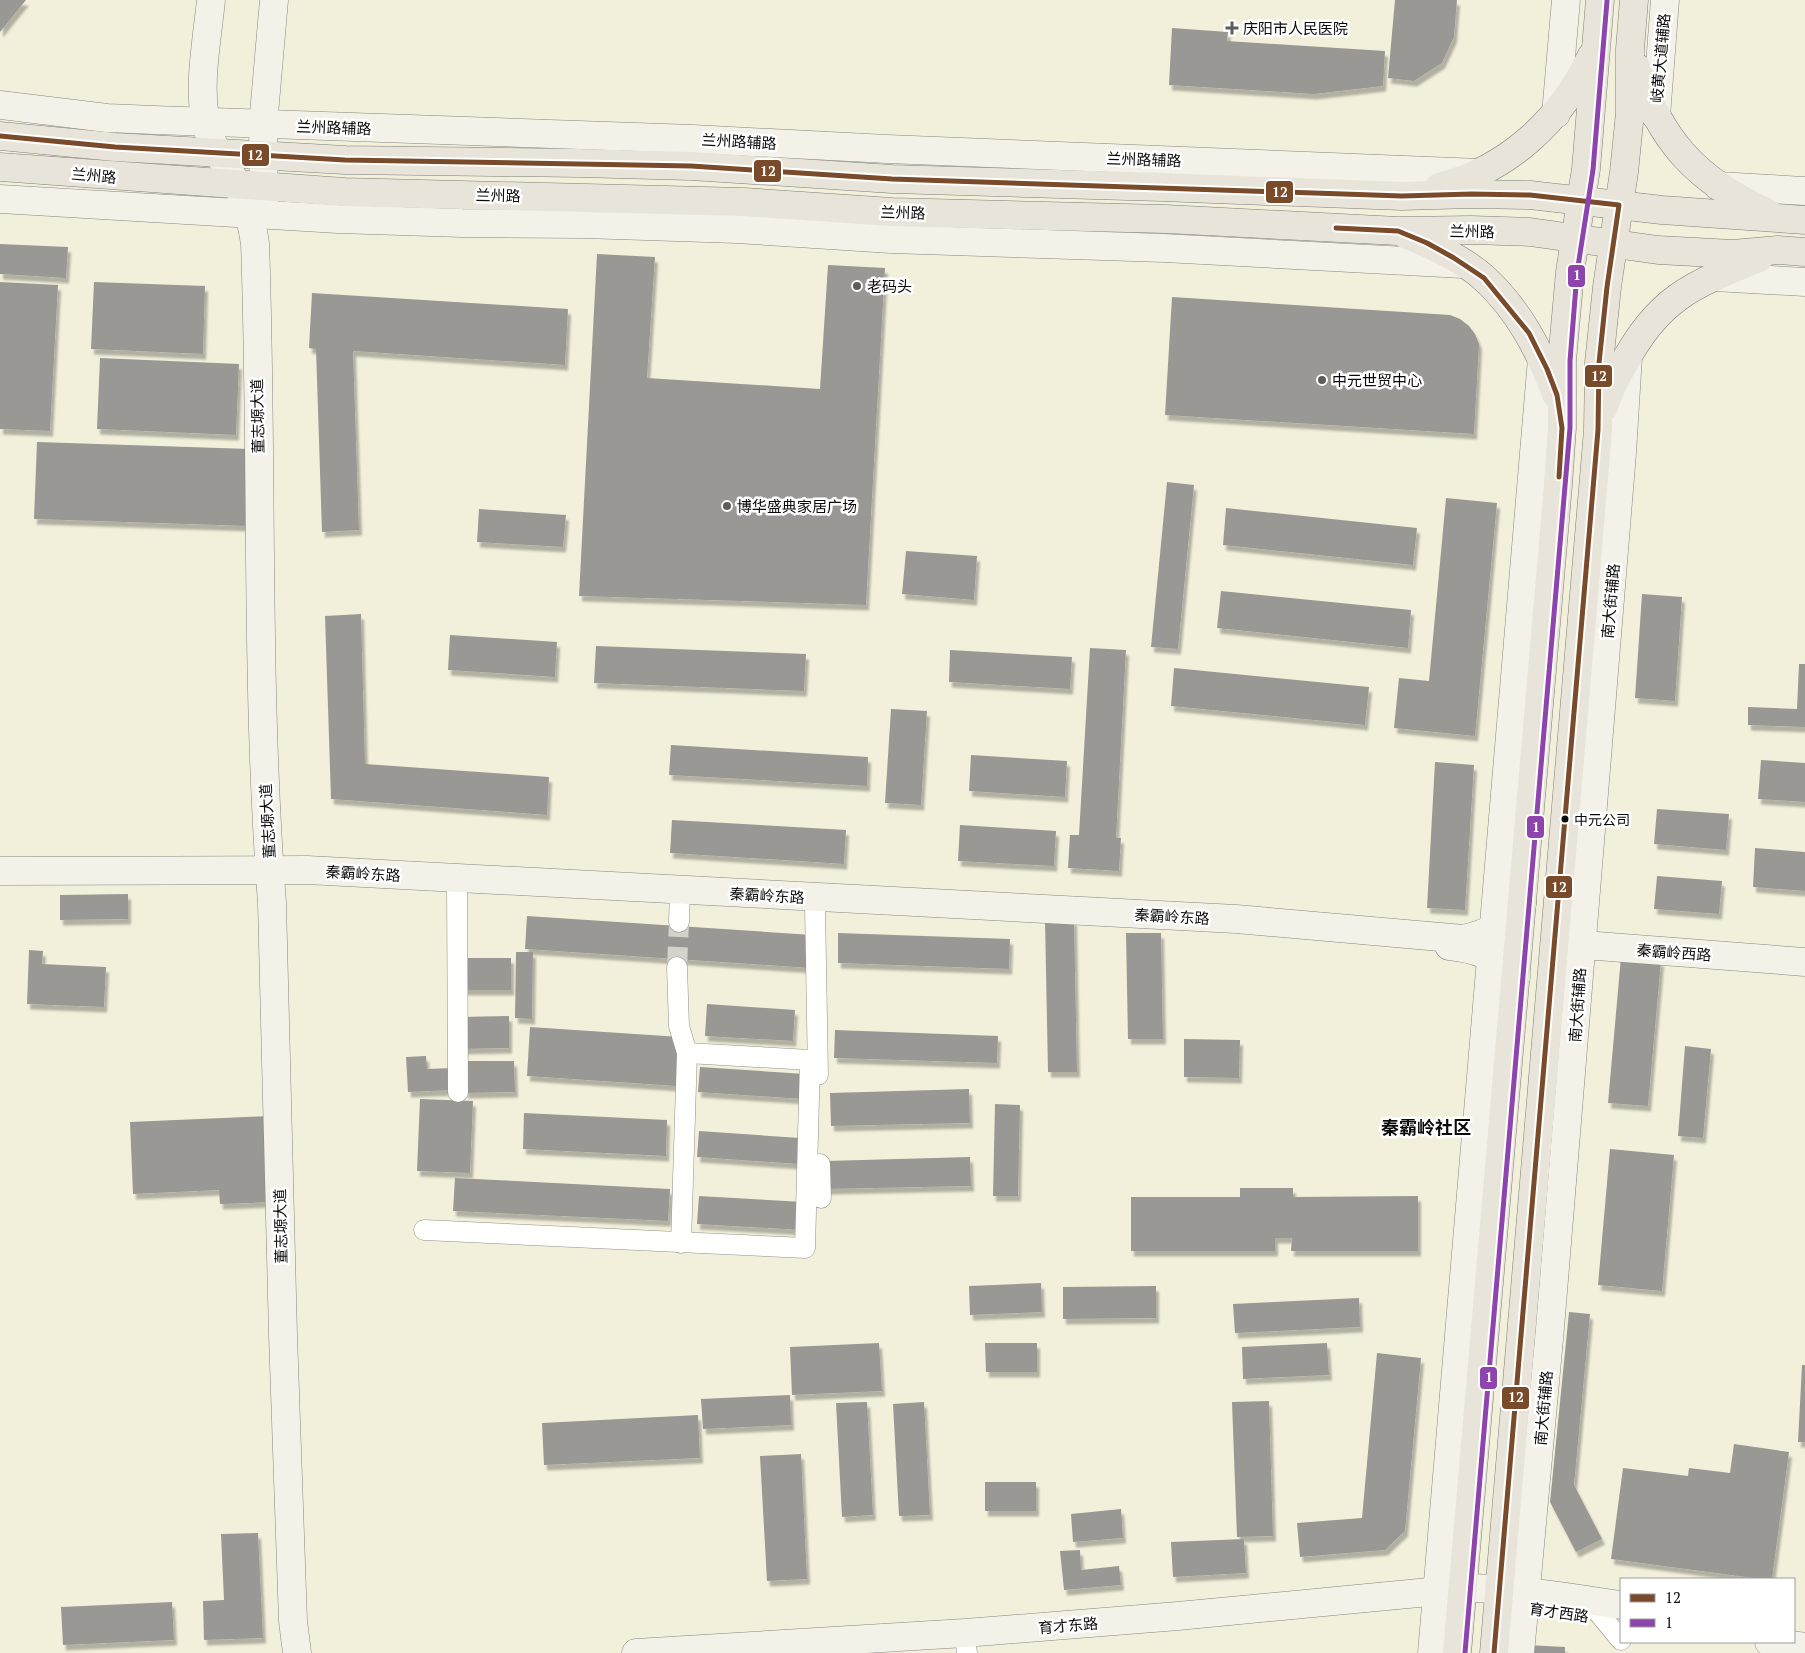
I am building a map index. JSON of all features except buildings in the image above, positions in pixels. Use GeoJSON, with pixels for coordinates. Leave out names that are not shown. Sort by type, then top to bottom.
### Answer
{"type":"FeatureCollection","features":[{"type":"Feature","properties":{"kind":"main road"},"geometry":{"type":"LineString","coordinates":[[1457,1653],[1450,1596],[1516,977],[1558,494],[1562,428],[1562,361],[1570,272],[1586,169],[1600,0]]}},
{"type":"Feature","properties":{"kind":"main road"},"geometry":{"type":"LineString","coordinates":[[1494,1653],[1598,430],[1599,363],[1630,114],[1630,49],[1634,0]]}},
{"type":"Feature","properties":{"kind":"main road"},"geometry":{"type":"LineString","coordinates":[[1402,196],[1446,186],[1479,173],[1521,148],[1556,114],[1584,72],[1596,47]]}},
{"type":"Feature","properties":{"kind":"main road"},"geometry":{"type":"LineString","coordinates":[[1630,49],[1656,116],[1679,152],[1696,169],[1737,198],[1793,220]]}},
{"type":"Feature","properties":{"kind":"main road","name":"兰州路"},"geometry":{"type":"LineString","coordinates":[[0,136],[115,147],[345,160],[692,166],[892,179],[1402,196],[1530,195],[1662,210],[1793,220]]}},
{"type":"Feature","properties":{"kind":"main road","name":"兰州路"},"geometry":{"type":"LineString","coordinates":[[0,167],[344,192],[744,202],[892,212],[1166,219],[1398,231],[1481,230],[1530,232],[1658,250],[1733,254],[1778,250],[1805,252]]}},
{"type":"Feature","properties":{"kind":"main road"},"geometry":{"type":"LineString","coordinates":[[1398,231],[1428,243],[1484,278],[1507,304],[1529,333],[1542,359],[1557,395],[1562,428]]}},
{"type":"Feature","properties":{"kind":"main road"},"geometry":{"type":"LineString","coordinates":[[1598,430],[1605,402],[1628,356],[1648,324],[1670,302],[1691,287],[1778,250]]}},
{"type":"Feature","properties":{"kind":"street","name":"董志塬大道"},"geometry":{"type":"LineString","coordinates":[[211,0],[203,98],[204,114],[210,137],[218,153],[257,215]]}},
{"type":"Feature","properties":{"kind":"street","name":"董志塬大道"},"geometry":{"type":"LineString","coordinates":[[274,0],[263,125],[264,186],[257,215],[252,224],[255,258],[260,640],[275,874],[304,1622],[307,1653]]}},
{"type":"Feature","properties":{"kind":"street"},"geometry":{"type":"LineString","coordinates":[[1556,114],[1566,0]]}},
{"type":"Feature","properties":{"kind":"street","name":"岐黄大道辅路"},"geometry":{"type":"LineString","coordinates":[[1656,116],[1665,0]]}},
{"type":"Feature","properties":{"kind":"street","name":"兰州路辅路"},"geometry":{"type":"LineString","coordinates":[[0,105],[107,118],[263,125],[693,138],[887,150],[1479,173]]}},
{"type":"Feature","properties":{"kind":"street"},"geometry":{"type":"LineString","coordinates":[[1718,186],[1805,191]]}},
{"type":"Feature","properties":{"kind":"street"},"geometry":{"type":"LineString","coordinates":[[0,199],[257,215],[443,222],[737,229],[891,238],[1164,248],[1463,264]]}},
{"type":"Feature","properties":{"kind":"street"},"geometry":{"type":"LineString","coordinates":[[1714,277],[1805,282]]}},
{"type":"Feature","properties":{"kind":"street","name":"南大街辅路"},"geometry":{"type":"LineString","coordinates":[[1520,1653],[1622,463],[1628,356]]}},
{"type":"Feature","properties":{"kind":"street"},"geometry":{"type":"LineString","coordinates":[[1432,1653],[1450,1596],[1494,929],[1542,359]]}},
{"type":"Feature","properties":{"kind":"street","name":"秦霸岭东路"},"geometry":{"type":"LineString","coordinates":[[0,879],[275,874],[308,870],[457,882],[679,904],[814,901],[1236,919],[1463,939],[1494,929],[1522,903]]}},
{"type":"Feature","properties":{"kind":"street","name":"秦霸岭东路"},"geometry":{"type":"LineString","coordinates":[[0,871],[275,874]]}},
{"type":"Feature","properties":{"kind":"street","name":"董志塬大道"},"geometry":{"type":"LineString","coordinates":[[275,874],[283,1345],[293,1622],[297,1653]]}},
{"type":"Feature","properties":{"kind":"street"},"geometry":{"type":"LineString","coordinates":[[457,882],[458,1092]]}},
{"type":"Feature","properties":{"kind":"street"},"geometry":{"type":"LineString","coordinates":[[814,901],[821,1198]]}},
{"type":"Feature","properties":{"kind":"street","name":"秦霸岭东路"},"geometry":{"type":"LineString","coordinates":[[814,901],[1235,927],[1462,947],[1492,956],[1516,977]]}},
{"type":"Feature","properties":{"kind":"street","name":"秦霸岭西路"},"geometry":{"type":"LineString","coordinates":[[1557,915],[1562,927],[1581,948],[1597,954],[1805,970]]}},
{"type":"Feature","properties":{"kind":"street","name":"秦霸岭西路"},"geometry":{"type":"LineString","coordinates":[[1581,948],[1597,946],[1805,962]]}},
{"type":"Feature","properties":{"kind":"street"},"geometry":{"type":"LineString","coordinates":[[1552,976],[1561,964],[1581,948]]}},
{"type":"Feature","properties":{"kind":"street"},"geometry":{"type":"LineString","coordinates":[[677,967],[679,1026],[688,1053],[680,1243]]}},
{"type":"Feature","properties":{"kind":"street"},"geometry":{"type":"LineString","coordinates":[[424,1230],[805,1248],[810,1060],[688,1053]]}},
{"type":"Feature","properties":{"kind":"street","name":"育才东路"},"geometry":{"type":"LineString","coordinates":[[822,1653],[966,1649],[1450,1596]]}},
{"type":"Feature","properties":{"kind":"street","name":"育才东路"},"geometry":{"type":"LineString","coordinates":[[636,1653],[965,1633],[1450,1596],[1498,1596]]}},
{"type":"Feature","properties":{"kind":"street","name":"育才西路"},"geometry":{"type":"LineString","coordinates":[[1498,1596],[1608,1611]]}},
{"type":"Feature","properties":{"kind":"street"},"geometry":{"type":"LineString","coordinates":[[1608,1611],[1620,1637]]}},
{"type":"Feature","properties":{"kind":"street"},"geometry":{"type":"LineString","coordinates":[[1624,1643],[1632,1653]]}},
{"type":"Feature","properties":{"kind":"street"},"geometry":{"type":"LineString","coordinates":[[1776,1643],[1805,1647]]}},
{"type":"Feature","properties":{"kind":"shaded area"},"geometry":{"type":"Polygon","coordinates":[[[0,0],[1805,0],[1805,1653],[0,1653],[0,0]]]}},
{"type":"Feature","properties":{"kind":"tunnel"},"geometry":{"type":"LineString","coordinates":[[677,967],[679,922]]}},
{"type":"Feature","properties":{"kind":"transit line","name":"1"},"geometry":{"type":"LineString","coordinates":[[1465,1653],[1570,428],[1570,361],[1577,273],[1593,170],[1607,1]]}},
{"type":"Feature","properties":{"kind":"transit line","name":"12"},"geometry":{"type":"LineString","coordinates":[[0,136],[115,147],[345,160],[691,166],[892,179],[1402,196],[1530,195],[1619,205],[1607,287],[1599,363],[1598,430],[1494,1653]]}},
{"type":"Feature","properties":{"kind":"transit line","name":"12"},"geometry":{"type":"LineString","coordinates":[[1336,228],[1398,231],[1427,243],[1484,278],[1529,333],[1547,369],[1557,395],[1562,428],[1559,477]]}},
{"type":"Feature","properties":{"kind":"place","name":"庆阳市人民医院"},"geometry":{"type":"Point","coordinates":[1232,28]}},
{"type":"Feature","properties":{"kind":"place","name":"老码头"},"geometry":{"type":"Point","coordinates":[857,286]}},
{"type":"Feature","properties":{"kind":"place","name":"中元世贸中心"},"geometry":{"type":"Point","coordinates":[1322,380]}},
{"type":"Feature","properties":{"kind":"place","name":"博华盛典家居广场"},"geometry":{"type":"Point","coordinates":[727,506]}},
{"type":"Feature","properties":{"kind":"place","name":"中元公司"},"geometry":{"type":"Point","coordinates":[1565,819]}},
{"type":"Feature","properties":{"kind":"district","name":"秦霸岭社区"},"geometry":{"type":"Point","coordinates":[1426,1127]}}]}
